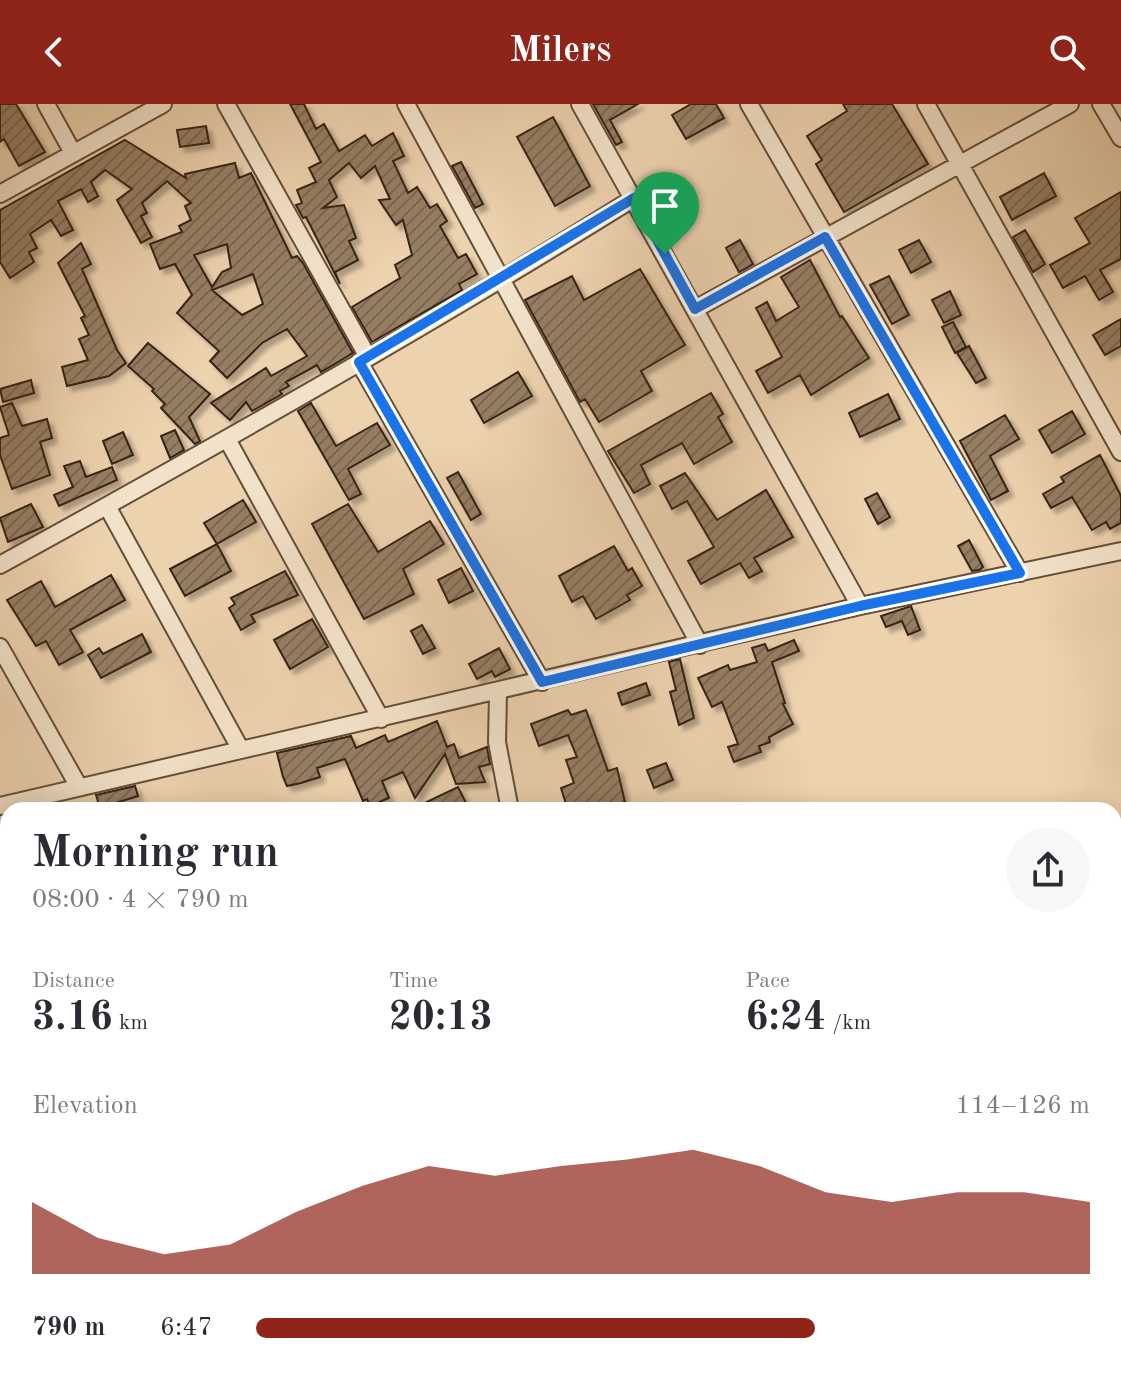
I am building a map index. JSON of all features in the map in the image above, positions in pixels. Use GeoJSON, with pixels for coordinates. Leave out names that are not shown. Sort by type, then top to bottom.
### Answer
{"type":"FeatureCollection","features":[{"type":"Feature","properties":{"kind":"street"},"geometry":{"type":"LineString","coordinates":[[46,104],[73,153]]}},
{"type":"Feature","properties":{"kind":"street"},"geometry":{"type":"LineString","coordinates":[[0,194],[163,104]]}},
{"type":"Feature","properties":{"kind":"street"},"geometry":{"type":"LineString","coordinates":[[226,104],[542,682]]}},
{"type":"Feature","properties":{"kind":"street"},"geometry":{"type":"LineString","coordinates":[[406,104],[700,645]]}},
{"type":"Feature","properties":{"kind":"street"},"geometry":{"type":"LineString","coordinates":[[580,104],[860,606]]}},
{"type":"Feature","properties":{"kind":"street"},"geometry":{"type":"LineString","coordinates":[[749,104],[1020,573]]}},
{"type":"Feature","properties":{"kind":"street"},"geometry":{"type":"LineString","coordinates":[[926,104],[1121,452]]}},
{"type":"Feature","properties":{"kind":"street"},"geometry":{"type":"LineString","coordinates":[[695,309],[1070,104]]}},
{"type":"Feature","properties":{"kind":"street"},"geometry":{"type":"LineString","coordinates":[[1101,104],[1121,138]]}},
{"type":"Feature","properties":{"kind":"street"},"geometry":{"type":"LineString","coordinates":[[0,565],[503,280],[634,198]]}},
{"type":"Feature","properties":{"kind":"street"},"geometry":{"type":"LineString","coordinates":[[227,439],[381,719]]}},
{"type":"Feature","properties":{"kind":"street"},"geometry":{"type":"LineString","coordinates":[[107,506],[241,750]]}},
{"type":"Feature","properties":{"kind":"street"},"geometry":{"type":"LineString","coordinates":[[17,802],[498,693],[860,606],[1121,551]]}},
{"type":"Feature","properties":{"kind":"street"},"geometry":{"type":"LineString","coordinates":[[0,647],[79,787]]}},
{"type":"Feature","properties":{"kind":"street"},"geometry":{"type":"LineString","coordinates":[[498,693],[497,742],[508,802]]}},
{"type":"Feature","properties":{"kind":"building"},"geometry":{"type":"Polygon","coordinates":[[[0,104],[16,104],[45,152],[19,166],[4,139],[0,142],[0,104]]]}},
{"type":"Feature","properties":{"kind":"building"},"geometry":{"type":"Polygon","coordinates":[[[290,104],[304,104],[316,129],[324,124],[339,151],[365,135],[372,146],[393,133],[404,156],[393,161],[408,193],[417,187],[430,208],[437,204],[447,221],[440,226],[458,258],[466,254],[477,274],[459,284],[462,290],[372,342],[352,307],[400,278],[395,265],[412,255],[403,220],[396,225],[379,200],[390,199],[375,166],[361,178],[349,163],[329,180],[337,197],[323,208],[344,205],[356,238],[349,241],[358,260],[335,272],[340,284],[306,217],[303,218],[296,205],[302,203],[297,190],[316,182],[309,168],[321,162],[290,104]]]}},
{"type":"Feature","properties":{"kind":"building"},"geometry":{"type":"Polygon","coordinates":[[[593,104],[638,104],[610,120],[622,142],[616,145],[593,104]]]}},
{"type":"Feature","properties":{"kind":"building"},"geometry":{"type":"Polygon","coordinates":[[[691,104],[716,104],[724,118],[686,139],[672,115],[691,104]]]}},
{"type":"Feature","properties":{"kind":"building"},"geometry":{"type":"Polygon","coordinates":[[[843,104],[892,104],[928,164],[844,212],[816,164],[822,160],[807,136],[847,111],[843,104]]]}},
{"type":"Feature","properties":{"kind":"building"},"geometry":{"type":"Polygon","coordinates":[[[553,117],[590,186],[555,206],[517,137],[553,117]]]}},
{"type":"Feature","properties":{"kind":"building"},"geometry":{"type":"Polygon","coordinates":[[[206,126],[209,143],[180,147],[177,130],[206,126]]]}},
{"type":"Feature","properties":{"kind":"building"},"geometry":{"type":"Polygon","coordinates":[[[125,140],[186,178],[185,174],[235,163],[239,178],[251,173],[292,258],[297,256],[303,263],[353,353],[321,372],[317,365],[286,382],[289,386],[280,391],[282,394],[252,411],[246,402],[230,420],[211,403],[266,368],[271,376],[307,356],[287,329],[262,343],[227,378],[210,361],[219,351],[177,313],[192,295],[175,264],[160,269],[150,244],[182,232],[179,226],[191,220],[185,206],[191,203],[167,181],[142,203],[147,213],[141,216],[152,237],[141,243],[117,200],[132,189],[105,170],[91,182],[98,196],[88,202],[81,189],[58,201],[73,230],[61,236],[51,220],[30,234],[37,248],[29,252],[34,262],[10,278],[0,262],[0,210],[125,140]],[[227,244],[194,255],[212,287],[222,272],[231,268],[227,244]],[[253,274],[212,290],[242,315],[263,304],[253,274]]]}},
{"type":"Feature","properties":{"kind":"building"},"geometry":{"type":"Polygon","coordinates":[[[461,162],[483,204],[475,208],[452,166],[461,162]]]}},
{"type":"Feature","properties":{"kind":"building"},"geometry":{"type":"Polygon","coordinates":[[[1044,173],[1056,196],[1012,220],[1000,197],[1044,173]]]}},
{"type":"Feature","properties":{"kind":"building"},"geometry":{"type":"Polygon","coordinates":[[[1121,192],[1121,259],[1100,270],[1113,292],[1099,300],[1085,276],[1063,288],[1050,265],[1090,243],[1075,218],[1121,192]]]}},
{"type":"Feature","properties":{"kind":"building"},"geometry":{"type":"Polygon","coordinates":[[[1025,230],[1045,264],[1033,272],[1013,237],[1025,230]]]}},
{"type":"Feature","properties":{"kind":"building"},"geometry":{"type":"Polygon","coordinates":[[[740,240],[753,264],[739,272],[726,248],[740,240]]]}},
{"type":"Feature","properties":{"kind":"building"},"geometry":{"type":"Polygon","coordinates":[[[919,240],[931,262],[911,273],[899,250],[919,240]]]}},
{"type":"Feature","properties":{"kind":"building"},"geometry":{"type":"Polygon","coordinates":[[[81,243],[91,264],[82,269],[117,350],[126,363],[109,376],[67,386],[62,367],[88,360],[79,339],[89,335],[81,318],[85,316],[58,263],[81,243]]]}},
{"type":"Feature","properties":{"kind":"building"},"geometry":{"type":"Polygon","coordinates":[[[810,260],[840,317],[869,358],[811,395],[800,375],[768,393],[756,371],[782,357],[756,308],[767,302],[776,321],[799,307],[781,277],[810,260]]]}},
{"type":"Feature","properties":{"kind":"building"},"geometry":{"type":"Polygon","coordinates":[[[640,269],[685,345],[641,371],[652,391],[599,422],[585,399],[580,402],[525,300],[572,276],[584,300],[640,269]]]}},
{"type":"Feature","properties":{"kind":"building"},"geometry":{"type":"Polygon","coordinates":[[[889,276],[909,315],[892,324],[870,285],[889,276]]]}},
{"type":"Feature","properties":{"kind":"building"},"geometry":{"type":"Polygon","coordinates":[[[950,291],[961,315],[944,323],[932,300],[950,291]]]}},
{"type":"Feature","properties":{"kind":"building"},"geometry":{"type":"Polygon","coordinates":[[[1121,319],[1121,346],[1105,355],[1093,335],[1121,319]]]}},
{"type":"Feature","properties":{"kind":"building"},"geometry":{"type":"Polygon","coordinates":[[[953,322],[966,347],[955,353],[942,327],[953,322]]]}},
{"type":"Feature","properties":{"kind":"building"},"geometry":{"type":"Polygon","coordinates":[[[148,343],[210,394],[189,417],[200,441],[195,444],[161,408],[165,404],[152,391],[154,389],[128,366],[148,343]]]}},
{"type":"Feature","properties":{"kind":"building"},"geometry":{"type":"Polygon","coordinates":[[[969,346],[986,378],[976,383],[957,353],[969,346]]]}},
{"type":"Feature","properties":{"kind":"building"},"geometry":{"type":"Polygon","coordinates":[[[518,372],[532,396],[484,423],[471,400],[518,372]]]}},
{"type":"Feature","properties":{"kind":"building"},"geometry":{"type":"Polygon","coordinates":[[[31,380],[34,393],[3,402],[0,389],[31,380]]]}},
{"type":"Feature","properties":{"kind":"building"},"geometry":{"type":"Polygon","coordinates":[[[711,393],[723,414],[718,417],[732,442],[694,464],[682,443],[641,465],[650,484],[634,493],[608,451],[711,393]]]}},
{"type":"Feature","properties":{"kind":"building"},"geometry":{"type":"Polygon","coordinates":[[[888,394],[900,419],[860,437],[849,413],[888,394]]]}},
{"type":"Feature","properties":{"kind":"building"},"geometry":{"type":"Polygon","coordinates":[[[12,403],[22,426],[47,419],[52,438],[40,442],[50,475],[12,489],[0,455],[0,438],[9,435],[0,407],[12,403]]]}},
{"type":"Feature","properties":{"kind":"building"},"geometry":{"type":"Polygon","coordinates":[[[311,403],[336,446],[377,423],[390,445],[348,469],[361,494],[349,500],[298,411],[311,403]]]}},
{"type":"Feature","properties":{"kind":"building"},"geometry":{"type":"Polygon","coordinates":[[[1072,411],[1085,434],[1052,453],[1039,430],[1072,411]]]}},
{"type":"Feature","properties":{"kind":"building"},"geometry":{"type":"Polygon","coordinates":[[[1005,415],[1019,439],[990,456],[1008,491],[991,500],[960,441],[1005,415]]]}},
{"type":"Feature","properties":{"kind":"building"},"geometry":{"type":"Polygon","coordinates":[[[175,430],[184,450],[170,458],[161,436],[175,430]]]}},
{"type":"Feature","properties":{"kind":"building"},"geometry":{"type":"Polygon","coordinates":[[[123,432],[133,455],[112,464],[103,441],[123,432]]]}},
{"type":"Feature","properties":{"kind":"building"},"geometry":{"type":"Polygon","coordinates":[[[1100,455],[1121,496],[1121,523],[1110,529],[1106,522],[1092,530],[1072,497],[1051,508],[1043,494],[1064,482],[1061,477],[1100,455]]]}},
{"type":"Feature","properties":{"kind":"building"},"geometry":{"type":"Polygon","coordinates":[[[80,461],[86,477],[112,467],[117,480],[59,506],[54,495],[73,487],[64,466],[80,461]]]}},
{"type":"Feature","properties":{"kind":"building"},"geometry":{"type":"Polygon","coordinates":[[[458,472],[481,514],[471,520],[447,478],[458,472]]]}},
{"type":"Feature","properties":{"kind":"building"},"geometry":{"type":"Polygon","coordinates":[[[685,473],[717,520],[766,490],[793,537],[754,558],[762,571],[749,578],[740,563],[701,584],[688,561],[714,547],[687,501],[672,509],[660,486],[685,473]]]}},
{"type":"Feature","properties":{"kind":"building"},"geometry":{"type":"Polygon","coordinates":[[[877,493],[890,517],[878,524],[865,499],[877,493]]]}},
{"type":"Feature","properties":{"kind":"building"},"geometry":{"type":"Polygon","coordinates":[[[243,500],[256,522],[217,544],[204,523],[243,500]]]}},
{"type":"Feature","properties":{"kind":"building"},"geometry":{"type":"Polygon","coordinates":[[[31,504],[43,527],[8,542],[0,518],[31,504]]]}},
{"type":"Feature","properties":{"kind":"building"},"geometry":{"type":"Polygon","coordinates":[[[348,504],[378,552],[430,521],[444,544],[403,569],[414,594],[364,619],[312,524],[348,504]]]}},
{"type":"Feature","properties":{"kind":"building"},"geometry":{"type":"Polygon","coordinates":[[[969,540],[983,567],[979,570],[972,571],[958,546],[969,540]]]}},
{"type":"Feature","properties":{"kind":"building"},"geometry":{"type":"Polygon","coordinates":[[[217,544],[231,571],[185,596],[170,569],[217,544]]]}},
{"type":"Feature","properties":{"kind":"building"},"geometry":{"type":"Polygon","coordinates":[[[614,546],[628,571],[632,568],[642,586],[627,595],[630,600],[596,619],[583,596],[572,602],[559,576],[614,546]]]}},
{"type":"Feature","properties":{"kind":"building"},"geometry":{"type":"Polygon","coordinates":[[[461,568],[473,591],[449,603],[438,580],[461,568]]]}},
{"type":"Feature","properties":{"kind":"building"},"geometry":{"type":"Polygon","coordinates":[[[285,571],[298,595],[251,615],[255,622],[241,630],[229,608],[235,604],[231,598],[285,571]]]}},
{"type":"Feature","properties":{"kind":"building"},"geometry":{"type":"Polygon","coordinates":[[[111,575],[125,600],[70,630],[83,652],[59,665],[46,641],[36,646],[7,600],[41,581],[55,607],[111,575]]]}},
{"type":"Feature","properties":{"kind":"building"},"geometry":{"type":"Polygon","coordinates":[[[911,606],[920,630],[908,635],[902,621],[886,627],[881,616],[911,606]]]}},
{"type":"Feature","properties":{"kind":"building"},"geometry":{"type":"Polygon","coordinates":[[[312,619],[328,647],[290,669],[274,640],[312,619]]]}},
{"type":"Feature","properties":{"kind":"building"},"geometry":{"type":"Polygon","coordinates":[[[422,625],[435,648],[423,654],[411,631],[422,625]]]}},
{"type":"Feature","properties":{"kind":"building"},"geometry":{"type":"Polygon","coordinates":[[[142,634],[151,652],[101,678],[88,655],[99,648],[103,654],[142,634]]]}},
{"type":"Feature","properties":{"kind":"building"},"geometry":{"type":"Polygon","coordinates":[[[794,640],[799,651],[772,662],[783,704],[793,724],[769,737],[770,742],[759,746],[761,752],[734,762],[728,747],[738,744],[722,702],[712,707],[698,678],[728,665],[730,670],[757,662],[752,648],[765,644],[768,651],[794,640]]]}},
{"type":"Feature","properties":{"kind":"building"},"geometry":{"type":"Polygon","coordinates":[[[499,648],[510,669],[495,677],[492,671],[477,679],[469,664],[499,648]]]}},
{"type":"Feature","properties":{"kind":"building"},"geometry":{"type":"Polygon","coordinates":[[[680,659],[694,718],[679,725],[670,692],[676,690],[669,662],[680,659]]]}},
{"type":"Feature","properties":{"kind":"building"},"geometry":{"type":"Polygon","coordinates":[[[646,683],[650,695],[622,705],[618,693],[646,683]]]}},
{"type":"Feature","properties":{"kind":"building"},"geometry":{"type":"Polygon","coordinates":[[[568,710],[571,715],[586,710],[608,771],[617,768],[625,802],[565,802],[561,788],[574,783],[566,760],[577,757],[568,735],[539,746],[531,724],[568,710]]]}},
{"type":"Feature","properties":{"kind":"building"},"geometry":{"type":"Polygon","coordinates":[[[437,721],[447,747],[454,744],[459,758],[487,747],[490,764],[479,767],[485,782],[456,784],[445,754],[415,798],[403,772],[382,781],[389,798],[368,802],[367,799],[363,801],[345,759],[317,768],[320,777],[287,786],[277,753],[351,736],[356,748],[385,735],[388,742],[437,721]]]}},
{"type":"Feature","properties":{"kind":"building"},"geometry":{"type":"Polygon","coordinates":[[[666,763],[673,780],[654,788],[647,770],[666,763]]]}},
{"type":"Feature","properties":{"kind":"building"},"geometry":{"type":"Polygon","coordinates":[[[135,786],[138,796],[119,802],[98,802],[96,795],[135,786]]]}},
{"type":"Feature","properties":{"kind":"building"},"geometry":{"type":"Polygon","coordinates":[[[458,787],[466,802],[427,802],[458,787]]]}},
{"type":"Feature","properties":{"kind":"route"},"geometry":{"type":"LineString","coordinates":[[634,198],[665,254],[695,309],[825,237],[1020,573],[860,606],[542,682],[359,362],[503,280],[634,198]]}}]}
